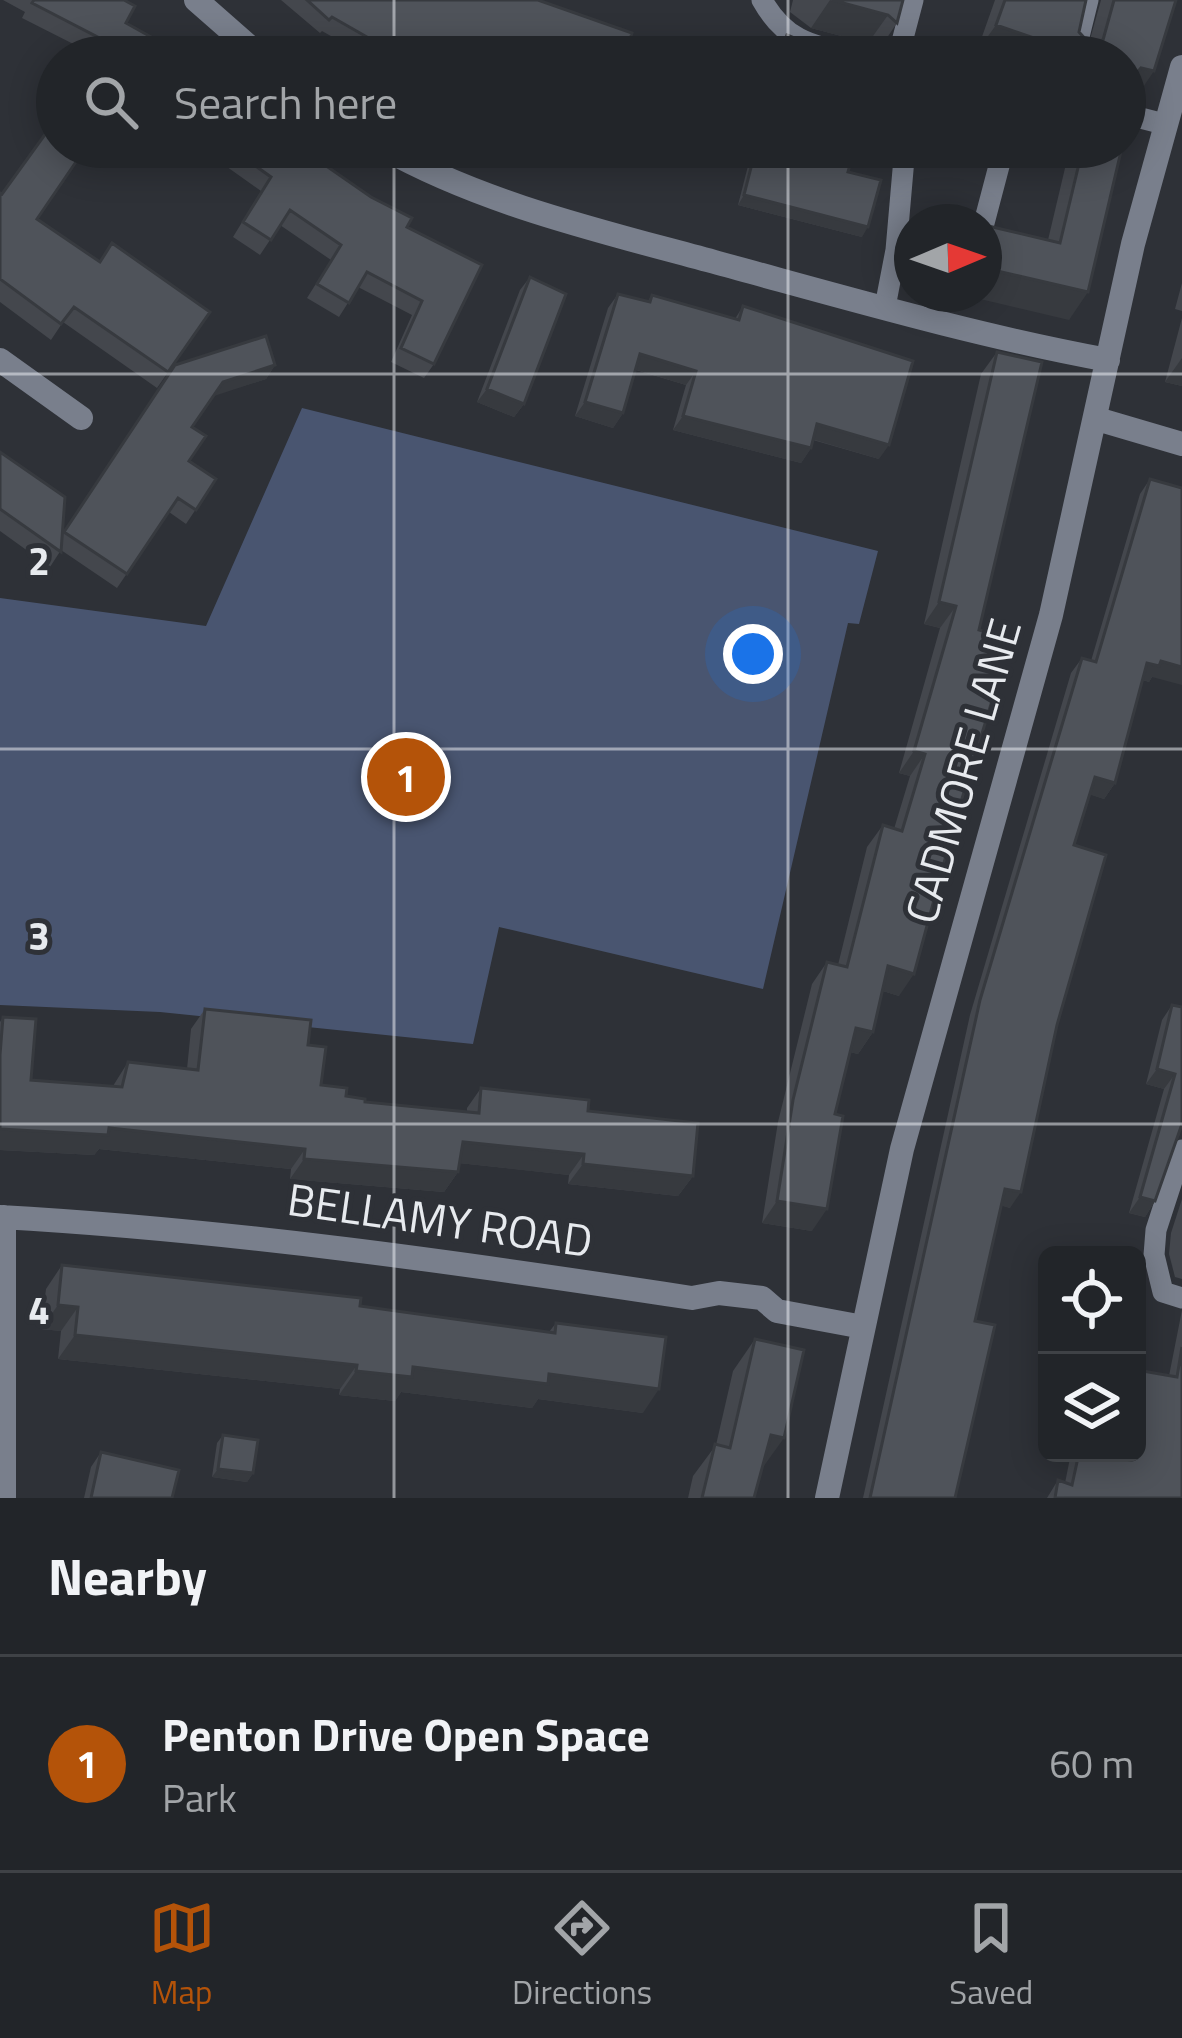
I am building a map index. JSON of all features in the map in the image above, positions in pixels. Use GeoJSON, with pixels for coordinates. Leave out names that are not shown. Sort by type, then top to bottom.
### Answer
{"type":"FeatureCollection","features":[{"type":"Feature","properties":{"kind":"street"},"geometry":{"type":"LineString","coordinates":[[196,0],[237,36]]}},
{"type":"Feature","properties":{"kind":"street","name":"CADMORE LANE"},"geometry":{"type":"LineString","coordinates":[[827,1498],[933,1028],[1011,764],[1164,124],[1182,67]]}},
{"type":"Feature","properties":{"kind":"street"},"geometry":{"type":"LineString","coordinates":[[421,168],[502,200],[885,307],[1108,360]]}},
{"type":"Feature","properties":{"kind":"street"},"geometry":{"type":"LineString","coordinates":[[0,360],[81,418]]}},
{"type":"Feature","properties":{"kind":"street"},"geometry":{"type":"LineString","coordinates":[[1097,419],[1182,444]]}},
{"type":"Feature","properties":{"kind":"street"},"geometry":{"type":"LineString","coordinates":[[2,1217],[4,1498]]}},
{"type":"Feature","properties":{"kind":"street","name":"BELLAMY ROAD"},"geometry":{"type":"LineString","coordinates":[[2,1217],[234,1235],[692,1298],[719,1293],[762,1298],[777,1311],[862,1327]]}},
{"type":"Feature","properties":{"kind":"lane"},"geometry":{"type":"LineString","coordinates":[[762,0],[775,22],[792,36]]}},
{"type":"Feature","properties":{"kind":"lane"},"geometry":{"type":"LineString","coordinates":[[904,36],[913,0]]}},
{"type":"Feature","properties":{"kind":"lane"},"geometry":{"type":"LineString","coordinates":[[1079,36],[1088,0]]}},
{"type":"Feature","properties":{"kind":"lane"},"geometry":{"type":"LineString","coordinates":[[1146,119],[1164,124]]}},
{"type":"Feature","properties":{"kind":"lane"},"geometry":{"type":"LineString","coordinates":[[885,307],[896,250],[902,168]]}},
{"type":"Feature","properties":{"kind":"lane"},"geometry":{"type":"LineString","coordinates":[[989,204],[998,168]]}},
{"type":"Feature","properties":{"kind":"lane"},"geometry":{"type":"LineString","coordinates":[[1182,1150],[1156,1230],[1154,1255],[1163,1292],[1182,1298]]}},
{"type":"Feature","properties":{"kind":"shaded area"},"geometry":{"type":"Polygon","coordinates":[[[302,408],[878,551],[859,624],[848,623],[763,989],[499,927],[473,1044],[160,1012],[0,1005],[0,598],[206,626],[302,408]]]}},
{"type":"Feature","properties":{"kind":"building"},"geometry":{"type":"Polygon","coordinates":[[[124,0],[135,6],[126,23],[149,36],[96,36],[32,3],[124,0]]]}},
{"type":"Feature","properties":{"kind":"building"},"geometry":{"type":"Polygon","coordinates":[[[307,0],[538,0],[632,33],[365,36],[332,17],[329,20],[307,0]]]}},
{"type":"Feature","properties":{"kind":"building"},"geometry":{"type":"Polygon","coordinates":[[[832,0],[903,0],[897,23],[888,15],[832,0]]]}},
{"type":"Feature","properties":{"kind":"building"},"geometry":{"type":"Polygon","coordinates":[[[1005,0],[1086,0],[1079,32],[1083,36],[1028,36],[996,25],[1005,0]]]}},
{"type":"Feature","properties":{"kind":"building"},"geometry":{"type":"Polygon","coordinates":[[[1114,0],[1176,0],[1154,71],[1146,69],[1146,36],[1104,36],[1114,0]]]}},
{"type":"Feature","properties":{"kind":"building"},"geometry":{"type":"Polygon","coordinates":[[[36,147],[36,168],[72,168],[37,219],[100,262],[112,243],[210,312],[168,372],[74,307],[61,324],[0,279],[2,194],[36,147]]]}},
{"type":"Feature","properties":{"kind":"building"},"geometry":{"type":"Polygon","coordinates":[[[258,168],[329,168],[412,218],[407,227],[482,265],[434,364],[401,348],[422,301],[367,272],[349,303],[317,284],[341,245],[290,210],[271,240],[243,222],[271,177],[258,168]]]}},
{"type":"Feature","properties":{"kind":"building"},"geometry":{"type":"Polygon","coordinates":[[[751,168],[849,168],[848,172],[881,180],[868,227],[744,195],[751,168]]]}},
{"type":"Feature","properties":{"kind":"building"},"geometry":{"type":"Polygon","coordinates":[[[1078,168],[1117,168],[1088,292],[1002,272],[1002,229],[1060,243],[1078,168]]]}},
{"type":"Feature","properties":{"kind":"building"},"geometry":{"type":"Polygon","coordinates":[[[530,277],[566,294],[524,404],[487,389],[530,277]]]}},
{"type":"Feature","properties":{"kind":"building"},"geometry":{"type":"Polygon","coordinates":[[[618,294],[650,302],[652,295],[739,320],[743,306],[913,361],[889,445],[817,424],[811,448],[683,416],[696,371],[640,354],[623,413],[585,402],[618,294]]]}},
{"type":"Feature","properties":{"kind":"building"},"geometry":{"type":"Polygon","coordinates":[[[266,336],[275,365],[223,382],[192,427],[206,436],[189,461],[216,479],[196,510],[178,498],[127,574],[64,532],[175,365],[266,336]]]}},
{"type":"Feature","properties":{"kind":"building"},"geometry":{"type":"Polygon","coordinates":[[[997,352],[1042,362],[979,630],[1011,639],[914,974],[888,966],[873,1032],[856,1028],[835,1114],[843,1116],[827,1209],[777,1201],[793,1100],[827,962],[847,967],[883,825],[902,831],[925,754],[914,751],[956,606],[939,602],[997,352]]]}},
{"type":"Feature","properties":{"kind":"building"},"geometry":{"type":"Polygon","coordinates":[[[0,452],[65,497],[61,552],[0,509],[0,452]]]}},
{"type":"Feature","properties":{"kind":"building"},"geometry":{"type":"Polygon","coordinates":[[[1150,479],[1182,488],[1182,667],[1147,663],[1115,783],[1095,777],[1074,845],[1106,855],[1057,1025],[1021,1192],[1005,1189],[975,1321],[995,1325],[955,1498],[870,1498],[980,1000],[1082,658],[1096,662],[1150,479]]]}},
{"type":"Feature","properties":{"kind":"building"},"geometry":{"type":"Polygon","coordinates":[[[1172,1005],[1182,1007],[1182,1124],[1155,1201],[1140,1197],[1175,1074],[1157,1069],[1172,1005]]]}},
{"type":"Feature","properties":{"kind":"building"},"geometry":{"type":"Polygon","coordinates":[[[205,1009],[311,1020],[308,1045],[326,1047],[321,1085],[347,1088],[346,1096],[365,1102],[479,1113],[481,1088],[589,1100],[588,1111],[698,1123],[693,1176],[583,1164],[584,1154],[463,1142],[458,1172],[304,1159],[305,1149],[109,1128],[108,1135],[0,1129],[3,1017],[36,1019],[31,1080],[122,1087],[128,1062],[198,1070],[205,1009]]]}},
{"type":"Feature","properties":{"kind":"building"},"geometry":{"type":"Polygon","coordinates":[[[62,1265],[361,1298],[360,1306],[555,1333],[556,1323],[666,1337],[659,1389],[549,1374],[548,1384],[413,1367],[412,1377],[356,1371],[357,1365],[75,1335],[78,1307],[58,1305],[62,1265]]]}},
{"type":"Feature","properties":{"kind":"building"},"geometry":{"type":"Polygon","coordinates":[[[755,1339],[804,1350],[784,1438],[771,1435],[754,1498],[702,1498],[715,1444],[730,1448],[755,1339]]]}},
{"type":"Feature","properties":{"kind":"building"},"geometry":{"type":"Polygon","coordinates":[[[1182,1347],[1182,1498],[1055,1498],[1058,1480],[1072,1485],[1077,1462],[1146,1462],[1146,1372],[1177,1377],[1182,1347]]]}},
{"type":"Feature","properties":{"kind":"building"},"geometry":{"type":"Polygon","coordinates":[[[223,1435],[258,1440],[253,1473],[218,1469],[223,1435]]]}},
{"type":"Feature","properties":{"kind":"building"},"geometry":{"type":"Polygon","coordinates":[[[101,1452],[179,1470],[172,1498],[91,1498],[101,1452]]]}},
{"type":"Feature","properties":{"kind":"place","name":"Penton Drive Open Space"},"geometry":{"type":"Point","coordinates":[406,777]}}]}
